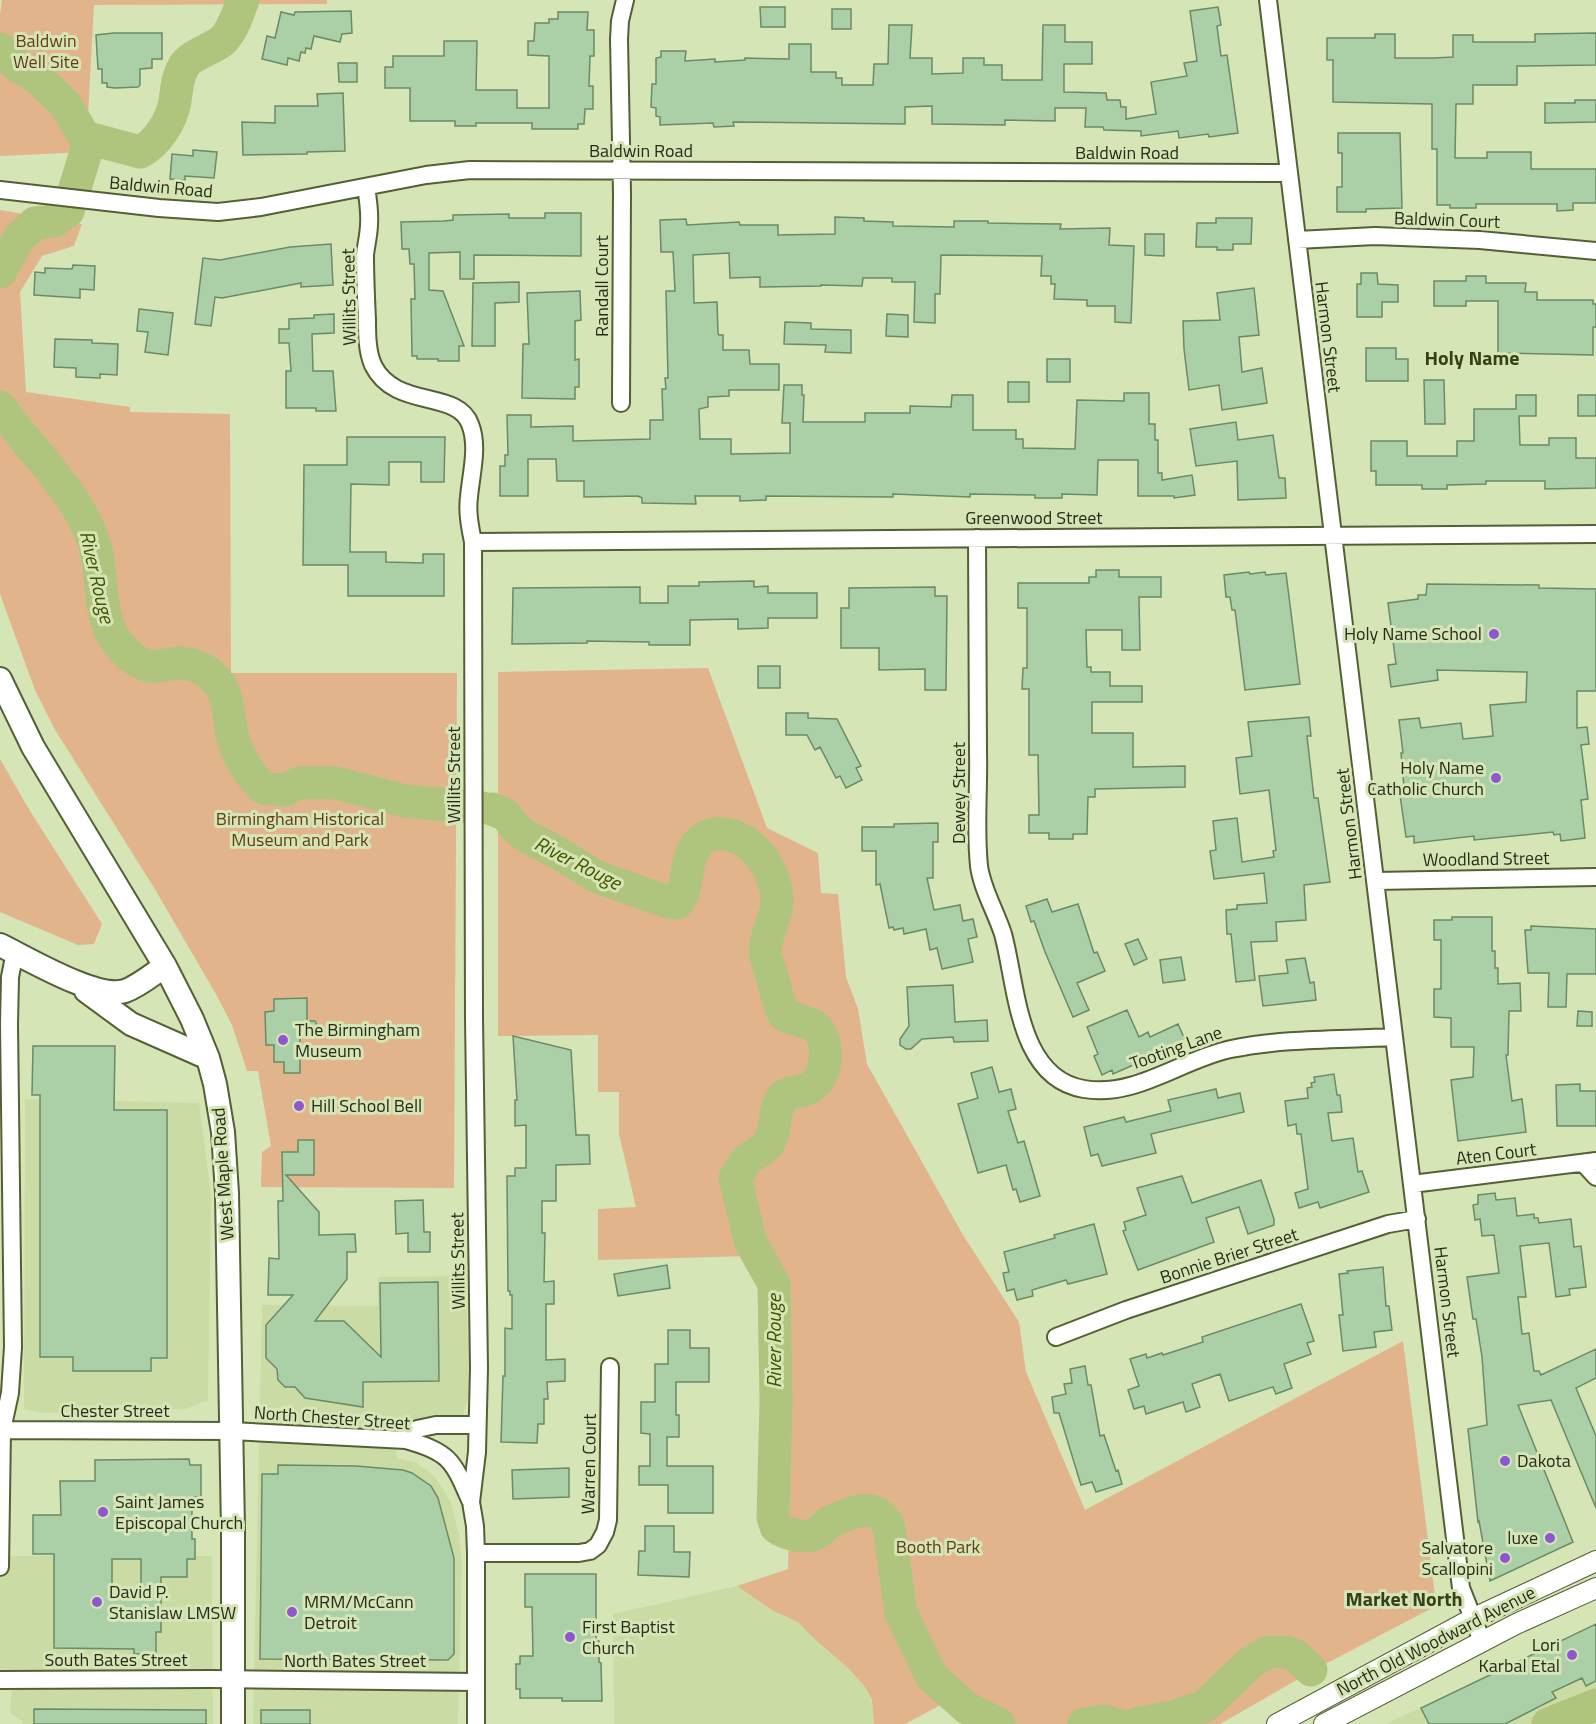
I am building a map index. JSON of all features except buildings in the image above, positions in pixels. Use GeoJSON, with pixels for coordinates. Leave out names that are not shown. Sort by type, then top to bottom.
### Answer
{"type":"FeatureCollection","features":[{"type":"Feature","properties":{"kind":"main road","name":"West Maple Road"},"geometry":{"type":"LineString","coordinates":[[0,679],[33,747],[184,1001],[208,1058],[219,1102],[226,1164],[233,1724]]}},
{"type":"Feature","properties":{"kind":"main road"},"geometry":{"type":"LineString","coordinates":[[7,949],[69,979],[107,992],[125,991],[165,966]]}},
{"type":"Feature","properties":{"kind":"main road"},"geometry":{"type":"LineString","coordinates":[[69,979],[131,1024],[208,1058]]}},
{"type":"Feature","properties":{"kind":"street","name":"Randall Court"},"geometry":{"type":"LineString","coordinates":[[621,403],[620,21],[625,0]]}},
{"type":"Feature","properties":{"kind":"street","name":"Harmon Street"},"geometry":{"type":"LineString","coordinates":[[1268,0],[1287,172],[1376,881],[1461,1588],[1482,1641]]}},
{"type":"Feature","properties":{"kind":"street","name":"Baldwin Road"},"geometry":{"type":"LineString","coordinates":[[0,190],[218,212],[261,207],[426,175],[470,170],[1287,172]]}},
{"type":"Feature","properties":{"kind":"street","name":"Willits Street"},"geometry":{"type":"LineString","coordinates":[[366,187],[370,216],[365,271],[368,342],[372,363],[390,385],[404,393],[455,406],[464,413],[471,425],[472,438],[473,467],[468,517],[473,542],[473,837],[479,1368],[477,1452],[471,1502],[476,1526],[476,1724]]}},
{"type":"Feature","properties":{"kind":"street","name":"Baldwin Court"},"geometry":{"type":"LineString","coordinates":[[1297,240],[1375,237],[1480,240],[1596,251]]}},
{"type":"Feature","properties":{"kind":"street","name":"Greenwood Street"},"geometry":{"type":"LineString","coordinates":[[473,542],[1596,534]]}},
{"type":"Feature","properties":{"kind":"street","name":"Dewey Street"},"geometry":{"type":"LineString","coordinates":[[977,538],[980,870],[999,920],[1015,998],[1029,1041]]}},
{"type":"Feature","properties":{"kind":"street","name":"Woodland Street"},"geometry":{"type":"LineString","coordinates":[[1376,881],[1596,877]]}},
{"type":"Feature","properties":{"kind":"street"},"geometry":{"type":"LineString","coordinates":[[0,1568],[1,1430],[10,1393],[13,1347],[10,977],[7,949]]}},
{"type":"Feature","properties":{"kind":"street","name":"Tooting Lane"},"geometry":{"type":"LineString","coordinates":[[1029,1041],[1036,1054],[1055,1076],[1072,1087],[1088,1090],[1120,1088],[1135,1084],[1211,1054],[1252,1045],[1285,1041],[1394,1037]]}},
{"type":"Feature","properties":{"kind":"street","name":"Aten Court"},"geometry":{"type":"LineString","coordinates":[[1412,1184],[1590,1162],[1596,1177]]}},
{"type":"Feature","properties":{"kind":"street","name":"Bonnie Brier Street"},"geometry":{"type":"LineString","coordinates":[[1056,1337],[1136,1307],[1388,1224],[1417,1219]]}},
{"type":"Feature","properties":{"kind":"street","name":"Warren Court"},"geometry":{"type":"LineString","coordinates":[[476,1553],[579,1553],[590,1551],[598,1545],[605,1532],[609,1503],[610,1367]]}},
{"type":"Feature","properties":{"kind":"street"},"geometry":{"type":"LineString","coordinates":[[406,1440],[417,1429],[436,1425],[476,1425]]}},
{"type":"Feature","properties":{"kind":"street","name":"Chester Street"},"geometry":{"type":"LineString","coordinates":[[1,1430],[231,1431]]}},
{"type":"Feature","properties":{"kind":"street","name":"North Chester Street"},"geometry":{"type":"LineString","coordinates":[[231,1431],[406,1440],[424,1445],[446,1456],[455,1466],[471,1502]]}},
{"type":"Feature","properties":{"kind":"street","name":"North Old Woodward Avenue"},"geometry":{"type":"LineString","coordinates":[[1277,1724],[1313,1715],[1472,1619],[1596,1561]]}},
{"type":"Feature","properties":{"kind":"street","name":"North Old Woodward Avenue"},"geometry":{"type":"LineString","coordinates":[[1324,1724],[1482,1641],[1596,1588]]}},
{"type":"Feature","properties":{"kind":"street","name":"South Bates Street"},"geometry":{"type":"LineString","coordinates":[[0,1680],[233,1680]]}},
{"type":"Feature","properties":{"kind":"street","name":"North Bates Street"},"geometry":{"type":"LineString","coordinates":[[233,1680],[476,1682]]}},
{"type":"Feature","properties":{"kind":"shaded area"},"geometry":{"type":"Polygon","coordinates":[[[25,1099],[199,1103],[211,1195],[208,1400],[186,1409],[43,1413],[24,1409],[25,1099]]]}},
{"type":"Feature","properties":{"kind":"shaded area"},"geometry":{"type":"Polygon","coordinates":[[[466,1276],[469,1386],[463,1415],[453,1418],[396,1420],[397,1458],[415,1462],[433,1475],[451,1503],[459,1534],[462,1564],[458,1724],[253,1724],[262,1305],[378,1306],[378,1277],[466,1276]]]}},
{"type":"Feature","properties":{"kind":"shaded area"},"geometry":{"type":"Polygon","coordinates":[[[0,1556],[212,1556],[213,1724],[22,1724],[22,1721],[10,1713],[13,1670],[0,1669],[0,1556]]]}},
{"type":"Feature","properties":{"kind":"shaded area"},"geometry":{"type":"Polygon","coordinates":[[[737,1586],[773,1611],[798,1622],[849,1669],[866,1688],[872,1701],[874,1724],[614,1724],[613,1614],[737,1586]]]}},
{"type":"Feature","properties":{"kind":"shaded area"},"geometry":{"type":"Polygon","coordinates":[[[1596,1624],[1596,1706],[1545,1724],[1386,1724],[1596,1624]]]}},
{"type":"Feature","properties":{"kind":"green space","name":"Baldwin Well Site"},"geometry":{"type":"Polygon","coordinates":[[[2,0],[327,0],[327,4],[94,5],[86,152],[0,156],[0,15],[2,0]]]}},
{"type":"Feature","properties":{"kind":"green space","name":"Birmingham Historical Museum and Park"},"geometry":{"type":"Polygon","coordinates":[[[0,210],[82,224],[74,246],[42,256],[20,292],[26,392],[130,407],[130,412],[230,414],[231,673],[457,673],[454,1188],[261,1187],[262,1152],[271,1146],[258,1071],[247,1071],[232,1025],[217,996],[156,891],[54,728],[35,690],[0,594],[0,210]]]}},
{"type":"Feature","properties":{"kind":"green space","name":"Booth Park"},"geometry":{"type":"Polygon","coordinates":[[[708,668],[767,828],[818,853],[821,893],[838,894],[846,977],[858,1009],[867,1064],[963,1235],[1019,1322],[1026,1372],[1085,1510],[1403,1341],[1436,1604],[1432,1608],[1316,1669],[1220,1724],[987,1724],[952,1699],[905,1724],[874,1724],[872,1700],[866,1688],[849,1669],[798,1622],[773,1611],[737,1586],[788,1569],[790,1493],[763,1470],[787,1351],[753,1256],[598,1260],[598,1209],[636,1207],[619,1134],[619,1092],[598,1092],[598,1035],[498,1036],[498,672],[708,668]]]}},
{"type":"Feature","properties":{"kind":"green space"},"geometry":{"type":"Polygon","coordinates":[[[0,759],[30,811],[102,924],[94,944],[78,945],[0,912],[0,759]]]}},
{"type":"Feature","properties":{"kind":"waterway"},"geometry":{"type":"LineString","coordinates":[[84,137],[140,152],[152,143],[163,131],[171,116],[179,78],[184,66],[226,37],[235,22],[243,0]]}},
{"type":"Feature","properties":{"kind":"waterway","name":"River Rouge"},"geometry":{"type":"LineString","coordinates":[[0,49],[16,65],[39,79],[65,104],[86,141],[86,152],[68,211],[54,221],[35,223],[19,238],[0,272]]}},
{"type":"Feature","properties":{"kind":"waterway","name":"River Rouge"},"geometry":{"type":"LineString","coordinates":[[0,407],[62,485],[84,519],[96,550],[106,619],[117,642],[132,657],[145,665],[190,664],[207,672],[216,680],[225,695],[238,753],[247,769],[263,788],[284,790],[299,783],[336,783],[405,801],[482,808]]}},
{"type":"Feature","properties":{"kind":"waterway","name":"River Rouge"},"geometry":{"type":"LineString","coordinates":[[492,809],[506,815],[527,837],[597,877],[668,902],[677,903],[684,889],[693,850],[705,837],[712,834],[738,838],[752,847],[767,865],[775,885],[777,899],[765,953],[778,998],[784,1015],[814,1026],[823,1039],[825,1048],[824,1066],[817,1082],[808,1089],[785,1095],[778,1106],[769,1142],[748,1159],[735,1178],[751,1243],[774,1284],[776,1402],[773,1517],[776,1527],[794,1535],[808,1536],[816,1534],[829,1522],[848,1514],[864,1510],[878,1513],[889,1527],[901,1613],[932,1677],[967,1708],[999,1724]]}},
{"type":"Feature","properties":{"kind":"waterway","name":"River Rouge"},"geometry":{"type":"LineString","coordinates":[[1136,1724],[1176,1716],[1205,1706],[1251,1662],[1268,1652],[1285,1652],[1295,1655],[1311,1670]]}},
{"type":"Feature","properties":{"kind":"waterway","name":"River Rouge"},"geometry":{"type":"LineString","coordinates":[[1548,1724],[1596,1705]]}},
{"type":"Feature","properties":{"kind":"waterway","name":"River Rouge"},"geometry":{"type":"LineString","coordinates":[[1084,1724],[1105,1721],[1115,1724]]}},
{"type":"Feature","properties":{"kind":"place","name":"Holy Name School"},"geometry":{"type":"Point","coordinates":[1494,634]}},
{"type":"Feature","properties":{"kind":"place","name":"Holy Name Catholic Church"},"geometry":{"type":"Point","coordinates":[1496,778]}},
{"type":"Feature","properties":{"kind":"place","name":"The Birmingham Museum"},"geometry":{"type":"Point","coordinates":[283,1040]}},
{"type":"Feature","properties":{"kind":"place","name":"Hill School Bell"},"geometry":{"type":"Point","coordinates":[299,1106]}},
{"type":"Feature","properties":{"kind":"place","name":"Dakota"},"geometry":{"type":"Point","coordinates":[1505,1461]}},
{"type":"Feature","properties":{"kind":"place","name":"Saint James Episcopal Church"},"geometry":{"type":"Point","coordinates":[103,1512]}},
{"type":"Feature","properties":{"kind":"place","name":"luxe"},"geometry":{"type":"Point","coordinates":[1550,1538]}},
{"type":"Feature","properties":{"kind":"place","name":"Salvatore Scallopini"},"geometry":{"type":"Point","coordinates":[1505,1558]}},
{"type":"Feature","properties":{"kind":"place","name":"David P. Stanislaw LMSW"},"geometry":{"type":"Point","coordinates":[97,1602]}},
{"type":"Feature","properties":{"kind":"place","name":"MRM/McCann Detroit"},"geometry":{"type":"Point","coordinates":[292,1612]}},
{"type":"Feature","properties":{"kind":"place","name":"First Baptist Church"},"geometry":{"type":"Point","coordinates":[570,1637]}},
{"type":"Feature","properties":{"kind":"place","name":"Lori Karbal Etal"},"geometry":{"type":"Point","coordinates":[1572,1655]}},
{"type":"Feature","properties":{"kind":"district","name":"Holy Name"},"geometry":{"type":"Point","coordinates":[1472,358]}},
{"type":"Feature","properties":{"kind":"district","name":"Market North"},"geometry":{"type":"Point","coordinates":[1404,1599]}}]}
